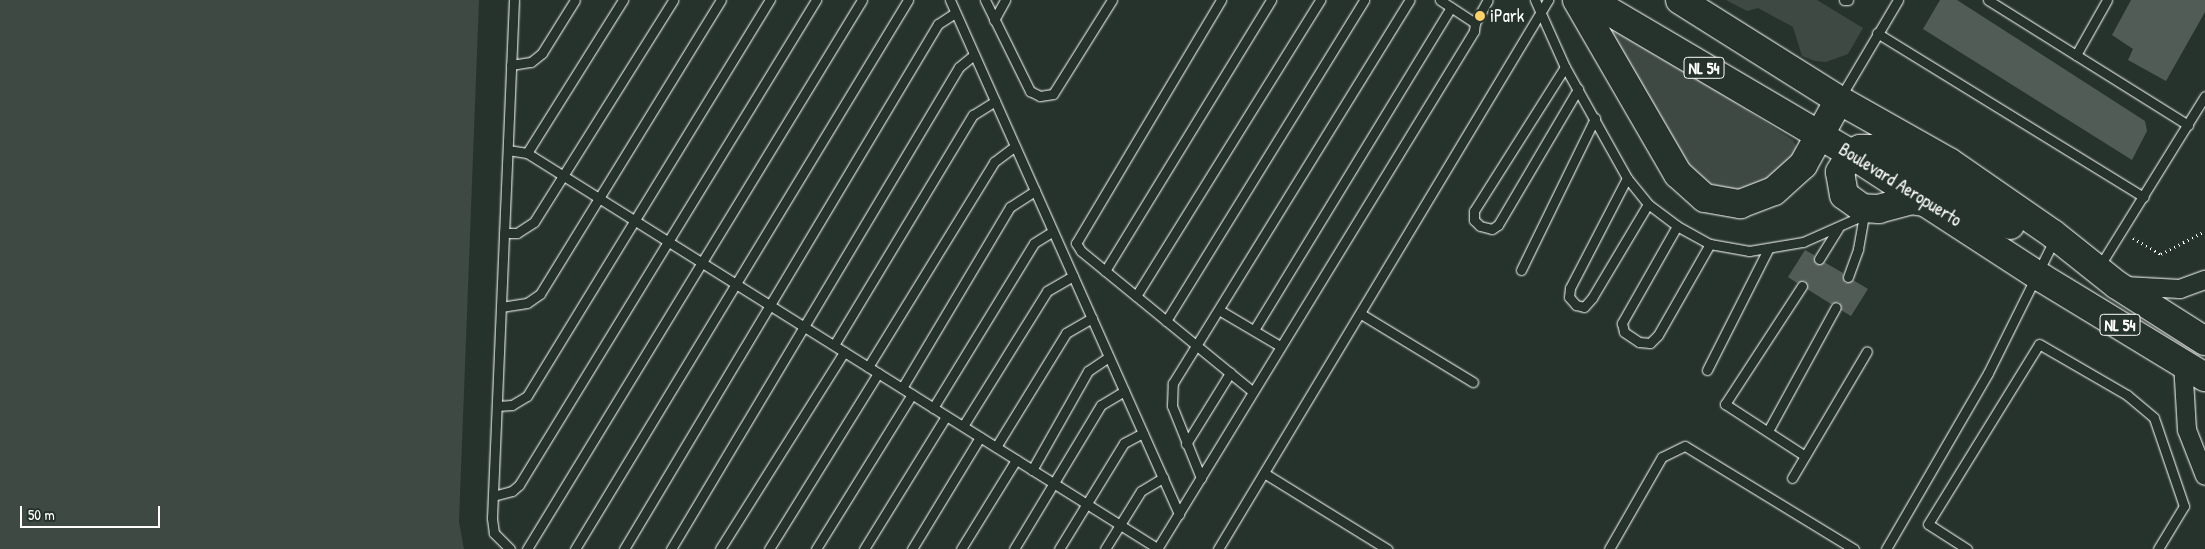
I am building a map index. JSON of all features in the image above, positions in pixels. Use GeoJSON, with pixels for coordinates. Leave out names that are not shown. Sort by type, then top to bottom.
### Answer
{"type":"FeatureCollection","features":[{"type":"Feature","properties":{"kind":"highway"},"geometry":{"type":"LineString","coordinates":[[1577,0],[1678,174],[1705,198],[1728,204],[1764,197],[1794,175],[1839,100]]}},
{"type":"Feature","properties":{"kind":"highway","name":"Boulevard Aeropuerto"},"geometry":{"type":"LineString","coordinates":[[1590,0],[1851,154],[1930,203],[2035,273],[2194,370]]}},
{"type":"Feature","properties":{"kind":"highway","name":"NL 54"},"geometry":{"type":"LineString","coordinates":[[1680,0],[1839,100],[1949,162],[2054,235],[2107,277],[2205,341]]}},
{"type":"Feature","properties":{"kind":"highway"},"geometry":{"type":"LineString","coordinates":[[1930,203],[1912,200],[1872,212],[1854,204],[1844,195],[1840,172],[1851,154],[1870,146],[1889,149],[2006,222],[2030,232],[2054,235]]}},
{"type":"Feature","properties":{"kind":"street"},"geometry":{"type":"LineString","coordinates":[[2107,277],[2180,289],[2205,280]]}},
{"type":"Feature","properties":{"kind":"street"},"geometry":{"type":"LineString","coordinates":[[2194,370],[2187,430],[2205,476]]}},
{"type":"Feature","properties":{"kind":"lane"},"geometry":{"type":"LineString","coordinates":[[510,549],[494,533],[493,496],[514,0]]}},
{"type":"Feature","properties":{"kind":"lane"},"geometry":{"type":"LineString","coordinates":[[511,66],[531,62],[542,53],[575,0]]}},
{"type":"Feature","properties":{"kind":"lane"},"geometry":{"type":"LineString","coordinates":[[527,153],[623,0]]}},
{"type":"Feature","properties":{"kind":"lane"},"geometry":{"type":"LineString","coordinates":[[504,233],[517,233],[534,222],[673,0]]}},
{"type":"Feature","properties":{"kind":"lane"},"geometry":{"type":"LineString","coordinates":[[501,307],[527,303],[540,294],[721,0]]}},
{"type":"Feature","properties":{"kind":"lane"},"geometry":{"type":"LineString","coordinates":[[496,406],[512,405],[526,396],[770,0]]}},
{"type":"Feature","properties":{"kind":"lane"},"geometry":{"type":"LineString","coordinates":[[493,496],[512,491],[519,485],[816,0]]}},
{"type":"Feature","properties":{"kind":"lane"},"geometry":{"type":"LineString","coordinates":[[527,549],[862,0]]}},
{"type":"Feature","properties":{"kind":"lane"},"geometry":{"type":"LineString","coordinates":[[575,549],[734,283],[908,0]]}},
{"type":"Feature","properties":{"kind":"lane"},"geometry":{"type":"LineString","coordinates":[[950,0],[1179,514]]}},
{"type":"Feature","properties":{"kind":"lane"},"geometry":{"type":"LineString","coordinates":[[985,0],[1030,91],[1040,96],[1053,94],[1112,0]]}},
{"type":"Feature","properties":{"kind":"lane"},"geometry":{"type":"LineString","coordinates":[[994,20],[1005,0]]}},
{"type":"Feature","properties":{"kind":"lane"},"geometry":{"type":"LineString","coordinates":[[1221,0],[1076,238],[1081,251],[1252,391]]}},
{"type":"Feature","properties":{"kind":"lane"},"geometry":{"type":"LineString","coordinates":[[1105,271],[1270,0]]}},
{"type":"Feature","properties":{"kind":"lane"},"geometry":{"type":"LineString","coordinates":[[1136,296],[1320,0]]}},
{"type":"Feature","properties":{"kind":"lane"},"geometry":{"type":"LineString","coordinates":[[1166,321],[1364,0]]}},
{"type":"Feature","properties":{"kind":"lane"},"geometry":{"type":"LineString","coordinates":[[1201,478],[1172,406],[1171,388],[1410,0]]}},
{"type":"Feature","properties":{"kind":"lane"},"geometry":{"type":"LineString","coordinates":[[1440,0],[1475,23]]}},
{"type":"Feature","properties":{"kind":"lane"},"geometry":{"type":"LineString","coordinates":[[508,150],[527,153],[1157,549],[1474,31],[1475,23],[1488,0]]}},
{"type":"Feature","properties":{"kind":"lane"},"geometry":{"type":"LineString","coordinates":[[1839,100],[1898,0]]}},
{"type":"Feature","properties":{"kind":"lane"},"geometry":{"type":"LineString","coordinates":[[1988,0],[2188,125]]}},
{"type":"Feature","properties":{"kind":"lane"},"geometry":{"type":"LineString","coordinates":[[2076,55],[2107,0]]}},
{"type":"Feature","properties":{"kind":"lane"},"geometry":{"type":"LineString","coordinates":[[1541,2],[1566,67],[1627,178],[1648,204],[1677,226],[1710,244],[1748,251],[1804,242],[1872,212]]}},
{"type":"Feature","properties":{"kind":"lane"},"geometry":{"type":"LineString","coordinates":[[1218,549],[1512,65],[1541,2]]}},
{"type":"Feature","properties":{"kind":"lane"},"geometry":{"type":"LineString","coordinates":[[1254,330],[1451,7]]}},
{"type":"Feature","properties":{"kind":"lane"},"geometry":{"type":"LineString","coordinates":[[624,549],[768,304],[938,24],[955,12]]}},
{"type":"Feature","properties":{"kind":"lane"},"geometry":{"type":"LineString","coordinates":[[1878,33],[2144,197]]}},
{"type":"Feature","properties":{"kind":"lane"},"geometry":{"type":"LineString","coordinates":[[671,549],[959,67],[974,55]]}},
{"type":"Feature","properties":{"kind":"lane"},"geometry":{"type":"LineString","coordinates":[[1566,67],[1474,211],[1474,220],[1480,226],[1492,229],[1498,225],[1578,89]]}},
{"type":"Feature","properties":{"kind":"lane"},"geometry":{"type":"LineString","coordinates":[[2107,277],[2121,231],[2144,197],[2205,96]]}},
{"type":"Feature","properties":{"kind":"lane"},"geometry":{"type":"LineString","coordinates":[[834,345],[972,115],[995,101]]}},
{"type":"Feature","properties":{"kind":"lane"},"geometry":{"type":"LineString","coordinates":[[1521,270],[1595,118]]}},
{"type":"Feature","properties":{"kind":"lane"},"geometry":{"type":"LineString","coordinates":[[868,367],[994,162],[1015,146]]}},
{"type":"Feature","properties":{"kind":"lane"},"geometry":{"type":"LineString","coordinates":[[1627,178],[1570,288],[1568,297],[1576,305],[1584,307],[1592,298],[1648,204]]}},
{"type":"Feature","properties":{"kind":"lane"},"geometry":{"type":"LineString","coordinates":[[902,388],[1010,207],[1035,191]]}},
{"type":"Feature","properties":{"kind":"lane"},"geometry":{"type":"LineString","coordinates":[[1848,277],[1872,212]]}},
{"type":"Feature","properties":{"kind":"lane"},"geometry":{"type":"LineString","coordinates":[[1677,226],[1622,323],[1624,332],[1639,342],[1650,343],[1658,335],[1710,244]]}},
{"type":"Feature","properties":{"kind":"lane"},"geometry":{"type":"LineString","coordinates":[[1819,259],[1838,228]]}},
{"type":"Feature","properties":{"kind":"lane"},"geometry":{"type":"LineString","coordinates":[[933,408],[1034,243],[1053,231]]}},
{"type":"Feature","properties":{"kind":"lane"},"geometry":{"type":"LineString","coordinates":[[1886,549],[1988,373],[2054,235]]}},
{"type":"Feature","properties":{"kind":"lane"},"geometry":{"type":"LineString","coordinates":[[1707,370],[1768,249]]}},
{"type":"Feature","properties":{"kind":"lane"},"geometry":{"type":"LineString","coordinates":[[963,426],[1047,291],[1073,276]]}},
{"type":"Feature","properties":{"kind":"lane"},"geometry":{"type":"LineString","coordinates":[[1802,286],[1725,404],[1805,456]]}},
{"type":"Feature","properties":{"kind":"lane"},"geometry":{"type":"LineString","coordinates":[[1768,431],[1836,307]]}},
{"type":"Feature","properties":{"kind":"lane"},"geometry":{"type":"LineString","coordinates":[[1219,310],[1280,346]]}},
{"type":"Feature","properties":{"kind":"lane"},"geometry":{"type":"LineString","coordinates":[[1361,314],[1473,382]]}},
{"type":"Feature","properties":{"kind":"lane"},"geometry":{"type":"LineString","coordinates":[[996,447],[1066,333],[1092,318]]}},
{"type":"Feature","properties":{"kind":"lane"},"geometry":{"type":"LineString","coordinates":[[1967,549],[1928,524],[2039,344],[2127,395],[2154,418],[2184,506],[2158,549]]}},
{"type":"Feature","properties":{"kind":"lane"},"geometry":{"type":"LineString","coordinates":[[1792,478],[1867,351]]}},
{"type":"Feature","properties":{"kind":"lane"},"geometry":{"type":"LineString","coordinates":[[720,549],[844,352]]}},
{"type":"Feature","properties":{"kind":"lane"},"geometry":{"type":"LineString","coordinates":[[1032,470],[1088,371],[1109,357]]}},
{"type":"Feature","properties":{"kind":"lane"},"geometry":{"type":"LineString","coordinates":[[768,549],[878,373]]}},
{"type":"Feature","properties":{"kind":"lane"},"geometry":{"type":"LineString","coordinates":[[1186,444],[1230,373]]}},
{"type":"Feature","properties":{"kind":"lane"},"geometry":{"type":"LineString","coordinates":[[1014,549],[1102,405],[1124,392]]}},
{"type":"Feature","properties":{"kind":"lane"},"geometry":{"type":"LineString","coordinates":[[816,549],[912,394]]}},
{"type":"Feature","properties":{"kind":"lane"},"geometry":{"type":"LineString","coordinates":[[864,549],[946,416]]}},
{"type":"Feature","properties":{"kind":"lane"},"geometry":{"type":"LineString","coordinates":[[1059,549],[1124,443],[1143,433]]}},
{"type":"Feature","properties":{"kind":"lane"},"geometry":{"type":"LineString","coordinates":[[912,549],[980,437]]}},
{"type":"Feature","properties":{"kind":"lane"},"geometry":{"type":"LineString","coordinates":[[1609,549],[1662,457],[1685,446],[1854,549]]}},
{"type":"Feature","properties":{"kind":"lane"},"geometry":{"type":"LineString","coordinates":[[961,549],[1016,460]]}},
{"type":"Feature","properties":{"kind":"lane"},"geometry":{"type":"LineString","coordinates":[[1264,473],[1387,549]]}},
{"type":"Feature","properties":{"kind":"lane"},"geometry":{"type":"LineString","coordinates":[[1105,549],[1141,491],[1163,478]]}},
{"type":"Feature","properties":{"kind":"path"},"geometry":{"type":"LineString","coordinates":[[2121,231],[2161,254],[2205,230]]}},
{"type":"Feature","properties":{"kind":"shaded area"},"geometry":{"type":"Polygon","coordinates":[[[0,0],[479,0],[459,522],[464,549],[0,549],[0,0]]]}},
{"type":"Feature","properties":{"kind":"shaded area"},"geometry":{"type":"Polygon","coordinates":[[[1726,0],[1817,0],[1863,28],[1848,54],[1826,62],[1815,61],[1802,56],[1793,27],[1758,8],[1747,11],[1726,0]]]}},
{"type":"Feature","properties":{"kind":"shaded area"},"geometry":{"type":"Polygon","coordinates":[[[1598,14],[1793,140],[1798,149],[1778,173],[1748,188],[1732,191],[1695,178],[1598,14]]]}},
{"type":"Feature","properties":{"kind":"building"},"geometry":{"type":"Polygon","coordinates":[[[1940,0],[1957,0],[2145,121],[2147,131],[2132,160],[1923,29],[1940,0]]]}},
{"type":"Feature","properties":{"kind":"building"},"geometry":{"type":"Polygon","coordinates":[[[2131,0],[2205,0],[2205,12],[2166,81],[2128,60],[2133,49],[2112,35],[2131,0]]]}},
{"type":"Feature","properties":{"kind":"building"},"geometry":{"type":"Polygon","coordinates":[[[1805,250],[1814,255],[1816,264],[1824,262],[1843,273],[1845,283],[1853,280],[1868,289],[1851,316],[1841,310],[1839,302],[1831,304],[1807,289],[1805,281],[1797,283],[1788,277],[1805,250]]]}},
{"type":"Feature","properties":{"kind":"place","name":"iPark"},"geometry":{"type":"Point","coordinates":[1480,16]}}]}
